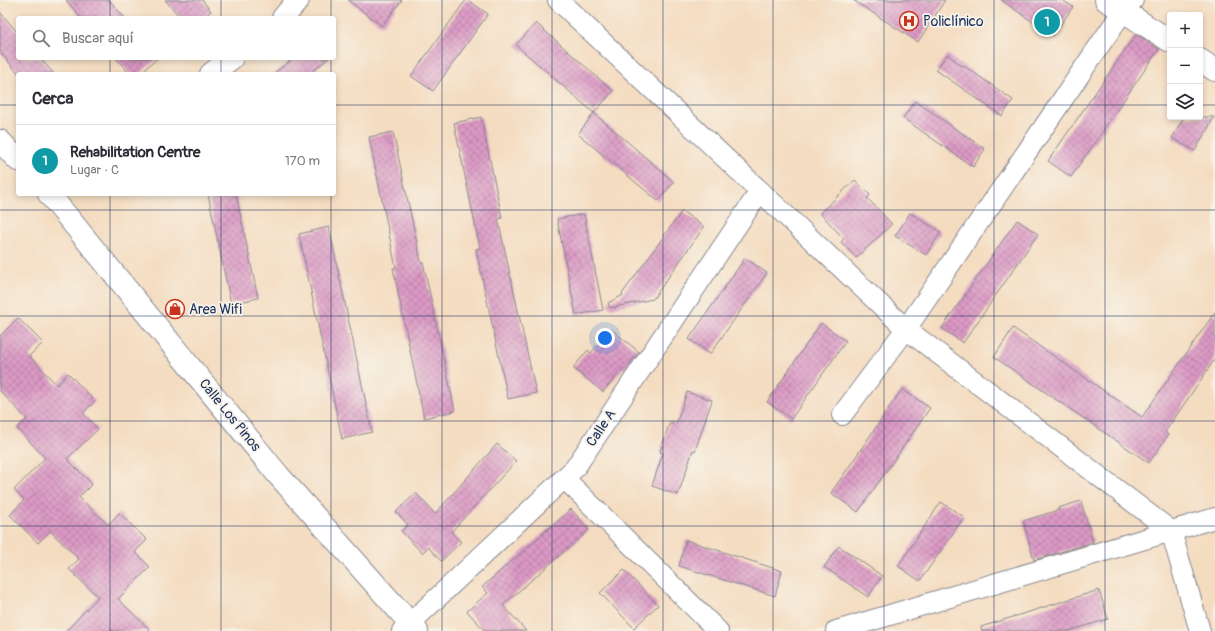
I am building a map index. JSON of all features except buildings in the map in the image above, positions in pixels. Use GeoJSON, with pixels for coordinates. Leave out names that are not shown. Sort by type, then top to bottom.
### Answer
{"type":"FeatureCollection","features":[{"type":"Feature","properties":{"kind":"street"},"geometry":{"type":"LineString","coordinates":[[286,16],[298,0]]}},
{"type":"Feature","properties":{"kind":"street"},"geometry":{"type":"LineString","coordinates":[[558,0],[906,329],[1171,531],[1200,631]]}},
{"type":"Feature","properties":{"kind":"street"},"geometry":{"type":"LineString","coordinates":[[842,415],[906,329],[1121,4],[1167,39]]}},
{"type":"Feature","properties":{"kind":"street"},"geometry":{"type":"LineString","coordinates":[[214,72],[229,60]]}},
{"type":"Feature","properties":{"kind":"street"},"geometry":{"type":"LineString","coordinates":[[1203,62],[1215,70]]}},
{"type":"Feature","properties":{"kind":"street"},"geometry":{"type":"LineString","coordinates":[[0,141],[16,158]]}},
{"type":"Feature","properties":{"kind":"street","name":"Calle A"},"geometry":{"type":"LineString","coordinates":[[410,629],[575,468],[760,191]]}},
{"type":"Feature","properties":{"kind":"street","name":"Calle Los Pinos"},"geometry":{"type":"LineString","coordinates":[[59,197],[279,476],[410,629]]}},
{"type":"Feature","properties":{"kind":"street"},"geometry":{"type":"LineString","coordinates":[[564,478],[718,631]]}},
{"type":"Feature","properties":{"kind":"street"},"geometry":{"type":"LineString","coordinates":[[836,631],[1215,518]]}},
{"type":"Feature","properties":{"kind":"place","name":"Policlínico"},"geometry":{"type":"Point","coordinates":[909,21]}},
{"type":"Feature","properties":{"kind":"place","name":"Rehabilitation Centre"},"geometry":{"type":"Point","coordinates":[1047,22]}},
{"type":"Feature","properties":{"kind":"place","name":"Area Wifi"},"geometry":{"type":"Point","coordinates":[175,309]}}]}
